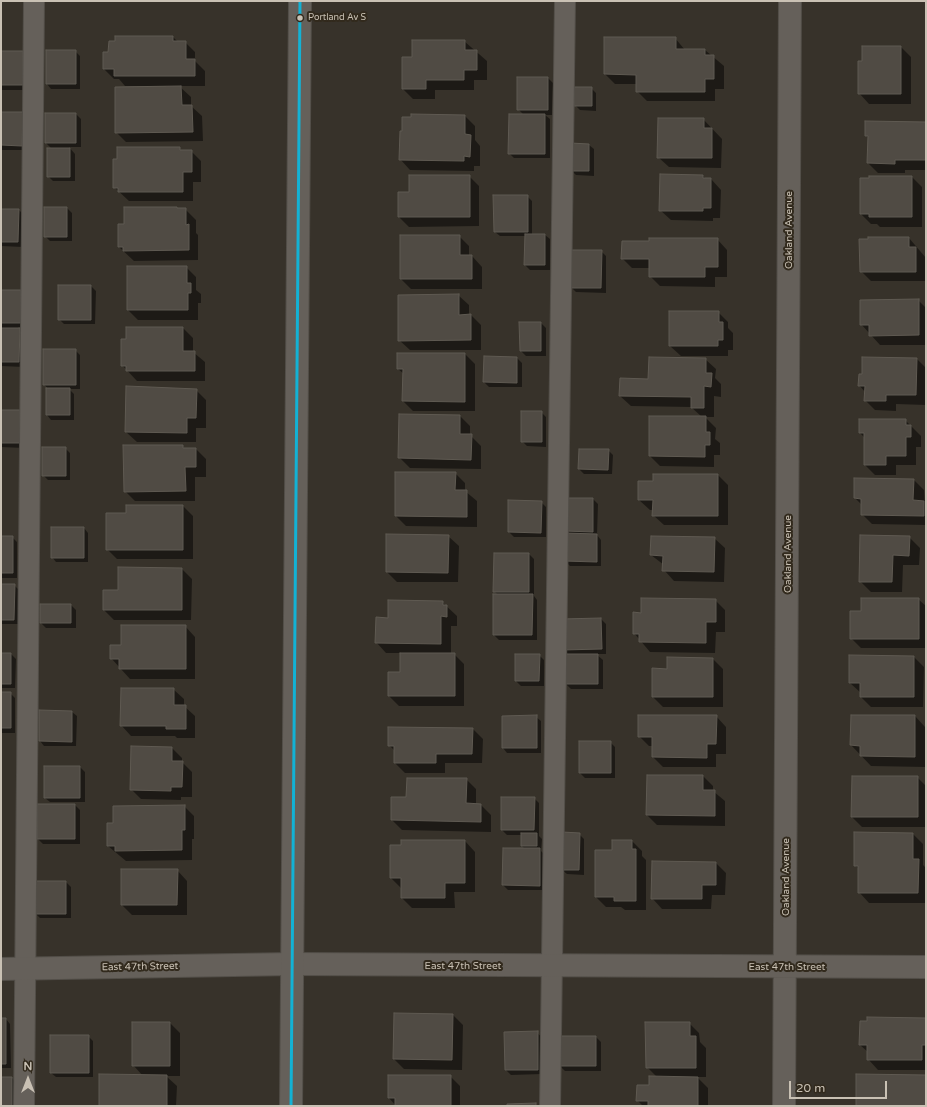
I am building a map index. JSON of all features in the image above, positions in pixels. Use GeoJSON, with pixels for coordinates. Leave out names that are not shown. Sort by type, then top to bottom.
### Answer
{"type":"FeatureCollection","features":[{"type":"Feature","properties":{"kind":"street"},"geometry":{"type":"LineString","coordinates":[[291,1106],[300,1]]}},
{"type":"Feature","properties":{"kind":"street","name":"Oakland Avenue"},"geometry":{"type":"LineString","coordinates":[[784,1106],[786,967],[790,1]]}},
{"type":"Feature","properties":{"kind":"street","name":"East 47th Street"},"geometry":{"type":"LineString","coordinates":[[1,969],[292,964],[926,967]]}},
{"type":"Feature","properties":{"kind":"lane"},"geometry":{"type":"LineString","coordinates":[[24,1106],[34,1]]}},
{"type":"Feature","properties":{"kind":"lane"},"geometry":{"type":"LineString","coordinates":[[550,1106],[565,1]]}},
{"type":"Feature","properties":{"kind":"building"},"geometry":{"type":"Polygon","coordinates":[[[115,36],[173,36],[173,41],[186,41],[186,59],[195,59],[195,76],[114,76],[114,69],[103,69],[103,52],[108,52],[109,41],[115,41],[115,36]]]}},
{"type":"Feature","properties":{"kind":"building"},"geometry":{"type":"Polygon","coordinates":[[[604,37],[676,37],[676,49],[705,49],[705,55],[714,55],[714,79],[705,79],[705,92],[636,92],[636,75],[604,74],[604,37]]]}},
{"type":"Feature","properties":{"kind":"building"},"geometry":{"type":"Polygon","coordinates":[[[412,40],[465,40],[465,50],[477,50],[477,70],[464,70],[464,80],[426,80],[426,89],[402,89],[402,57],[412,57],[412,40]]]}},
{"type":"Feature","properties":{"kind":"building"},"geometry":{"type":"Polygon","coordinates":[[[862,46],[901,46],[901,94],[858,94],[858,61],[862,61],[862,46]]]}},
{"type":"Feature","properties":{"kind":"building"},"geometry":{"type":"Polygon","coordinates":[[[46,50],[76,50],[76,84],[46,84],[46,50]]]}},
{"type":"Feature","properties":{"kind":"building"},"geometry":{"type":"Polygon","coordinates":[[[1,51],[23,51],[23,85],[1,85],[1,51]]]}},
{"type":"Feature","properties":{"kind":"building"},"geometry":{"type":"Polygon","coordinates":[[[517,77],[548,77],[548,110],[517,110],[517,77]]]}},
{"type":"Feature","properties":{"kind":"building"},"geometry":{"type":"Polygon","coordinates":[[[181,86],[182,105],[192,105],[193,132],[115,133],[115,87],[181,86]]]}},
{"type":"Feature","properties":{"kind":"building"},"geometry":{"type":"Polygon","coordinates":[[[574,87],[592,87],[592,106],[574,106],[574,87]]]}},
{"type":"Feature","properties":{"kind":"building"},"geometry":{"type":"Polygon","coordinates":[[[1,112],[23,112],[22,146],[1,145],[1,112]]]}},
{"type":"Feature","properties":{"kind":"building"},"geometry":{"type":"Polygon","coordinates":[[[45,113],[76,113],[76,143],[45,143],[45,113]]]}},
{"type":"Feature","properties":{"kind":"building"},"geometry":{"type":"Polygon","coordinates":[[[411,114],[465,115],[465,134],[471,135],[470,157],[464,156],[464,161],[399,160],[402,117],[411,117],[411,114]]]}},
{"type":"Feature","properties":{"kind":"building"},"geometry":{"type":"Polygon","coordinates":[[[509,114],[545,114],[545,154],[508,154],[509,114]]]}},
{"type":"Feature","properties":{"kind":"building"},"geometry":{"type":"Polygon","coordinates":[[[658,118],[704,118],[704,128],[712,128],[712,158],[657,158],[658,118]]]}},
{"type":"Feature","properties":{"kind":"building"},"geometry":{"type":"Polygon","coordinates":[[[865,121],[926,122],[926,160],[895,160],[895,164],[867,163],[868,136],[865,136],[865,121]]]}},
{"type":"Feature","properties":{"kind":"building"},"geometry":{"type":"Polygon","coordinates":[[[570,143],[589,144],[589,171],[570,171],[570,143]]]}},
{"type":"Feature","properties":{"kind":"building"},"geometry":{"type":"Polygon","coordinates":[[[117,147],[180,147],[180,150],[192,150],[192,172],[183,172],[183,192],[118,192],[118,188],[113,188],[113,159],[117,159],[117,147]]]}},
{"type":"Feature","properties":{"kind":"building"},"geometry":{"type":"Polygon","coordinates":[[[47,148],[70,148],[70,177],[47,177],[47,148]]]}},
{"type":"Feature","properties":{"kind":"building"},"geometry":{"type":"Polygon","coordinates":[[[660,174],[703,175],[703,178],[711,178],[711,208],[703,208],[703,211],[659,211],[660,174]]]}},
{"type":"Feature","properties":{"kind":"building"},"geometry":{"type":"Polygon","coordinates":[[[409,175],[470,175],[470,217],[398,217],[398,192],[409,192],[409,175]]]}},
{"type":"Feature","properties":{"kind":"building"},"geometry":{"type":"Polygon","coordinates":[[[869,176],[912,176],[912,217],[869,217],[869,214],[860,214],[860,178],[869,178],[869,176]]]}},
{"type":"Feature","properties":{"kind":"building"},"geometry":{"type":"Polygon","coordinates":[[[493,195],[528,195],[528,232],[494,232],[493,195]]]}},
{"type":"Feature","properties":{"kind":"building"},"geometry":{"type":"Polygon","coordinates":[[[44,207],[67,207],[67,237],[44,237],[44,207]]]}},
{"type":"Feature","properties":{"kind":"building"},"geometry":{"type":"Polygon","coordinates":[[[124,207],[186,208],[186,225],[189,224],[189,250],[123,251],[123,247],[118,247],[118,224],[124,224],[124,207]]]}},
{"type":"Feature","properties":{"kind":"building"},"geometry":{"type":"Polygon","coordinates":[[[1,209],[19,209],[18,242],[1,242],[1,209]]]}},
{"type":"Feature","properties":{"kind":"building"},"geometry":{"type":"Polygon","coordinates":[[[525,234],[545,234],[545,265],[524,265],[525,234]]]}},
{"type":"Feature","properties":{"kind":"building"},"geometry":{"type":"Polygon","coordinates":[[[400,235],[460,235],[460,255],[472,255],[472,279],[400,279],[400,235]]]}},
{"type":"Feature","properties":{"kind":"building"},"geometry":{"type":"Polygon","coordinates":[[[868,237],[909,237],[909,247],[916,247],[916,272],[860,272],[859,239],[868,239],[868,237]]]}},
{"type":"Feature","properties":{"kind":"building"},"geometry":{"type":"Polygon","coordinates":[[[649,238],[718,238],[718,267],[705,267],[705,277],[649,277],[649,259],[621,259],[622,241],[649,241],[649,238]]]}},
{"type":"Feature","properties":{"kind":"building"},"geometry":{"type":"Polygon","coordinates":[[[570,250],[602,250],[601,288],[570,288],[570,250]]]}},
{"type":"Feature","properties":{"kind":"building"},"geometry":{"type":"Polygon","coordinates":[[[127,266],[187,266],[187,283],[191,283],[191,293],[188,293],[188,310],[127,310],[127,266]]]}},
{"type":"Feature","properties":{"kind":"building"},"geometry":{"type":"Polygon","coordinates":[[[58,285],[91,285],[91,320],[58,320],[58,285]]]}},
{"type":"Feature","properties":{"kind":"building"},"geometry":{"type":"Polygon","coordinates":[[[1,290],[21,290],[21,323],[1,323],[1,290]]]}},
{"type":"Feature","properties":{"kind":"building"},"geometry":{"type":"Polygon","coordinates":[[[459,294],[459,315],[471,314],[471,340],[398,341],[398,295],[459,294]]]}},
{"type":"Feature","properties":{"kind":"building"},"geometry":{"type":"Polygon","coordinates":[[[919,299],[919,335],[869,336],[869,325],[860,325],[860,300],[919,299]]]}},
{"type":"Feature","properties":{"kind":"building"},"geometry":{"type":"Polygon","coordinates":[[[669,311],[719,311],[719,322],[723,322],[723,340],[718,340],[718,346],[669,346],[669,311]]]}},
{"type":"Feature","properties":{"kind":"building"},"geometry":{"type":"Polygon","coordinates":[[[519,322],[541,322],[541,351],[520,351],[519,322]]]}},
{"type":"Feature","properties":{"kind":"building"},"geometry":{"type":"Polygon","coordinates":[[[126,327],[183,327],[183,351],[195,351],[195,371],[126,371],[126,366],[121,366],[121,339],[126,339],[126,327]]]}},
{"type":"Feature","properties":{"kind":"building"},"geometry":{"type":"Polygon","coordinates":[[[1,328],[20,328],[19,362],[1,362],[1,328]]]}},
{"type":"Feature","properties":{"kind":"building"},"geometry":{"type":"Polygon","coordinates":[[[43,349],[76,349],[76,385],[43,385],[43,349]]]}},
{"type":"Feature","properties":{"kind":"building"},"geometry":{"type":"Polygon","coordinates":[[[397,353],[465,353],[465,402],[402,401],[403,369],[397,369],[397,353]]]}},
{"type":"Feature","properties":{"kind":"building"},"geometry":{"type":"Polygon","coordinates":[[[484,356],[517,357],[517,383],[483,382],[484,356]]]}},
{"type":"Feature","properties":{"kind":"building"},"geometry":{"type":"Polygon","coordinates":[[[649,357],[706,358],[706,373],[712,373],[711,387],[704,386],[704,408],[691,408],[691,397],[619,396],[620,378],[648,379],[649,357]]]}},
{"type":"Feature","properties":{"kind":"building"},"geometry":{"type":"Polygon","coordinates":[[[862,357],[917,358],[916,395],[886,395],[886,401],[864,401],[865,386],[858,386],[859,374],[862,374],[862,357]]]}},
{"type":"Feature","properties":{"kind":"building"},"geometry":{"type":"Polygon","coordinates":[[[126,386],[197,389],[196,418],[187,418],[187,433],[125,432],[126,386]]]}},
{"type":"Feature","properties":{"kind":"building"},"geometry":{"type":"Polygon","coordinates":[[[46,388],[70,388],[70,415],[46,415],[46,388]]]}},
{"type":"Feature","properties":{"kind":"building"},"geometry":{"type":"Polygon","coordinates":[[[1,410],[20,410],[20,443],[1,443],[1,410]]]}},
{"type":"Feature","properties":{"kind":"building"},"geometry":{"type":"Polygon","coordinates":[[[521,411],[542,411],[542,442],[521,442],[521,411]]]}},
{"type":"Feature","properties":{"kind":"building"},"geometry":{"type":"Polygon","coordinates":[[[399,414],[460,415],[460,434],[472,434],[471,460],[398,458],[399,414]]]}},
{"type":"Feature","properties":{"kind":"building"},"geometry":{"type":"Polygon","coordinates":[[[649,416],[706,416],[706,432],[710,432],[710,445],[705,445],[705,457],[649,456],[649,416]]]}},
{"type":"Feature","properties":{"kind":"building"},"geometry":{"type":"Polygon","coordinates":[[[859,419],[906,419],[906,425],[911,425],[911,437],[906,437],[906,456],[886,456],[886,465],[864,465],[864,433],[859,433],[859,419]]]}},
{"type":"Feature","properties":{"kind":"building"},"geometry":{"type":"Polygon","coordinates":[[[123,445],[183,445],[183,448],[196,448],[196,467],[185,467],[186,491],[124,492],[123,445]]]}},
{"type":"Feature","properties":{"kind":"building"},"geometry":{"type":"Polygon","coordinates":[[[42,447],[66,447],[66,476],[42,476],[42,447]]]}},
{"type":"Feature","properties":{"kind":"building"},"geometry":{"type":"Polygon","coordinates":[[[579,449],[609,449],[608,470],[578,469],[579,449]]]}},
{"type":"Feature","properties":{"kind":"building"},"geometry":{"type":"Polygon","coordinates":[[[395,472],[456,472],[455,490],[467,490],[467,517],[395,516],[395,472]]]}},
{"type":"Feature","properties":{"kind":"building"},"geometry":{"type":"Polygon","coordinates":[[[653,474],[718,474],[718,516],[652,516],[653,500],[638,500],[638,481],[653,481],[653,474]]]}},
{"type":"Feature","properties":{"kind":"building"},"geometry":{"type":"Polygon","coordinates":[[[854,478],[914,479],[913,500],[924,501],[924,516],[861,515],[861,499],[854,498],[854,478]]]}},
{"type":"Feature","properties":{"kind":"building"},"geometry":{"type":"Polygon","coordinates":[[[566,498],[593,498],[593,532],[565,531],[566,498]]]}},
{"type":"Feature","properties":{"kind":"building"},"geometry":{"type":"Polygon","coordinates":[[[508,500],[542,501],[541,533],[508,532],[508,500]]]}},
{"type":"Feature","properties":{"kind":"building"},"geometry":{"type":"Polygon","coordinates":[[[126,505],[183,505],[183,550],[106,550],[106,513],[126,513],[126,505]]]}},
{"type":"Feature","properties":{"kind":"building"},"geometry":{"type":"Polygon","coordinates":[[[51,527],[84,527],[84,558],[51,558],[51,527]]]}},
{"type":"Feature","properties":{"kind":"building"},"geometry":{"type":"Polygon","coordinates":[[[564,533],[597,534],[597,562],[564,561],[564,533]]]}},
{"type":"Feature","properties":{"kind":"building"},"geometry":{"type":"Polygon","coordinates":[[[386,534],[449,535],[448,573],[386,572],[386,534]]]}},
{"type":"Feature","properties":{"kind":"building"},"geometry":{"type":"Polygon","coordinates":[[[860,535],[910,536],[909,556],[893,555],[892,582],[859,582],[860,535]]]}},
{"type":"Feature","properties":{"kind":"building"},"geometry":{"type":"Polygon","coordinates":[[[1,536],[13,536],[13,573],[1,573],[1,536]]]}},
{"type":"Feature","properties":{"kind":"building"},"geometry":{"type":"Polygon","coordinates":[[[651,536],[715,537],[714,572],[662,571],[663,556],[650,555],[651,536]]]}},
{"type":"Feature","properties":{"kind":"building"},"geometry":{"type":"Polygon","coordinates":[[[494,553],[529,553],[529,592],[493,592],[494,553]]]}},
{"type":"Feature","properties":{"kind":"building"},"geometry":{"type":"Polygon","coordinates":[[[118,567],[182,568],[182,610],[103,610],[103,590],[118,590],[118,567]]]}},
{"type":"Feature","properties":{"kind":"building"},"geometry":{"type":"Polygon","coordinates":[[[1,584],[15,584],[14,620],[1,620],[1,584]]]}},
{"type":"Feature","properties":{"kind":"building"},"geometry":{"type":"Polygon","coordinates":[[[493,594],[533,594],[532,635],[493,635],[493,594]]]}},
{"type":"Feature","properties":{"kind":"building"},"geometry":{"type":"Polygon","coordinates":[[[641,598],[716,599],[716,622],[706,622],[706,643],[639,642],[639,634],[633,634],[633,612],[641,613],[641,598]]]}},
{"type":"Feature","properties":{"kind":"building"},"geometry":{"type":"Polygon","coordinates":[[[861,598],[919,598],[919,639],[850,639],[850,611],[861,611],[861,598]]]}},
{"type":"Feature","properties":{"kind":"building"},"geometry":{"type":"Polygon","coordinates":[[[388,600],[443,601],[443,605],[447,605],[447,617],[441,616],[441,644],[375,643],[376,617],[388,618],[388,600]]]}},
{"type":"Feature","properties":{"kind":"building"},"geometry":{"type":"Polygon","coordinates":[[[40,604],[71,604],[71,623],[40,623],[40,604]]]}},
{"type":"Feature","properties":{"kind":"building"},"geometry":{"type":"Polygon","coordinates":[[[601,618],[602,649],[562,650],[562,619],[601,618]]]}},
{"type":"Feature","properties":{"kind":"building"},"geometry":{"type":"Polygon","coordinates":[[[121,625],[186,625],[186,669],[119,669],[119,659],[110,659],[110,645],[121,645],[121,625]]]}},
{"type":"Feature","properties":{"kind":"building"},"geometry":{"type":"Polygon","coordinates":[[[1,653],[11,653],[11,684],[1,684],[1,653]]]}},
{"type":"Feature","properties":{"kind":"building"},"geometry":{"type":"Polygon","coordinates":[[[400,653],[455,653],[455,696],[388,696],[388,672],[400,672],[400,653]]]}},
{"type":"Feature","properties":{"kind":"building"},"geometry":{"type":"Polygon","coordinates":[[[515,654],[540,654],[539,681],[515,681],[515,654]]]}},
{"type":"Feature","properties":{"kind":"building"},"geometry":{"type":"Polygon","coordinates":[[[565,654],[598,654],[598,684],[565,684],[565,654]]]}},
{"type":"Feature","properties":{"kind":"building"},"geometry":{"type":"Polygon","coordinates":[[[849,655],[914,656],[914,697],[860,697],[860,683],[849,683],[849,655]]]}},
{"type":"Feature","properties":{"kind":"building"},"geometry":{"type":"Polygon","coordinates":[[[667,657],[713,658],[713,697],[652,697],[652,668],[667,669],[667,657]]]}},
{"type":"Feature","properties":{"kind":"building"},"geometry":{"type":"Polygon","coordinates":[[[121,688],[174,688],[174,705],[186,705],[186,729],[166,729],[166,726],[120,726],[121,688]]]}},
{"type":"Feature","properties":{"kind":"building"},"geometry":{"type":"Polygon","coordinates":[[[1,692],[11,692],[11,728],[1,728],[1,692]]]}},
{"type":"Feature","properties":{"kind":"building"},"geometry":{"type":"Polygon","coordinates":[[[39,710],[72,711],[72,742],[39,741],[39,710]]]}},
{"type":"Feature","properties":{"kind":"building"},"geometry":{"type":"Polygon","coordinates":[[[537,715],[537,748],[502,748],[502,716],[537,715]]]}},
{"type":"Feature","properties":{"kind":"building"},"geometry":{"type":"Polygon","coordinates":[[[638,715],[717,715],[716,744],[707,744],[707,758],[652,757],[652,737],[638,737],[638,715]]]}},
{"type":"Feature","properties":{"kind":"building"},"geometry":{"type":"Polygon","coordinates":[[[851,715],[915,715],[915,757],[860,756],[860,746],[850,745],[851,715]]]}},
{"type":"Feature","properties":{"kind":"building"},"geometry":{"type":"Polygon","coordinates":[[[388,727],[473,728],[472,754],[436,754],[436,763],[394,763],[394,746],[388,746],[388,727]]]}},
{"type":"Feature","properties":{"kind":"building"},"geometry":{"type":"Polygon","coordinates":[[[579,741],[611,741],[611,773],[579,773],[579,741]]]}},
{"type":"Feature","properties":{"kind":"building"},"geometry":{"type":"Polygon","coordinates":[[[131,746],[172,747],[172,761],[183,761],[182,787],[171,787],[171,791],[130,790],[131,746]]]}},
{"type":"Feature","properties":{"kind":"building"},"geometry":{"type":"Polygon","coordinates":[[[44,766],[80,766],[80,798],[44,798],[44,766]]]}},
{"type":"Feature","properties":{"kind":"building"},"geometry":{"type":"Polygon","coordinates":[[[647,775],[703,775],[703,790],[715,790],[715,816],[646,815],[647,775]]]}},
{"type":"Feature","properties":{"kind":"building"},"geometry":{"type":"Polygon","coordinates":[[[852,776],[918,776],[918,817],[851,817],[852,776]]]}},
{"type":"Feature","properties":{"kind":"building"},"geometry":{"type":"Polygon","coordinates":[[[407,778],[467,778],[466,803],[481,804],[481,822],[391,820],[391,797],[406,797],[407,778]]]}},
{"type":"Feature","properties":{"kind":"building"},"geometry":{"type":"Polygon","coordinates":[[[501,797],[535,797],[534,830],[501,830],[501,797]]]}},
{"type":"Feature","properties":{"kind":"building"},"geometry":{"type":"Polygon","coordinates":[[[37,804],[75,804],[75,839],[37,839],[37,804]]]}},
{"type":"Feature","properties":{"kind":"building"},"geometry":{"type":"Polygon","coordinates":[[[185,805],[185,830],[182,830],[182,850],[115,851],[115,846],[107,846],[107,823],[113,823],[113,806],[185,805]]]}},
{"type":"Feature","properties":{"kind":"building"},"geometry":{"type":"Polygon","coordinates":[[[562,832],[580,833],[579,870],[561,870],[562,832]]]}},
{"type":"Feature","properties":{"kind":"building"},"geometry":{"type":"Polygon","coordinates":[[[854,832],[913,833],[913,859],[919,859],[918,893],[858,893],[858,866],[854,866],[854,832]]]}},
{"type":"Feature","properties":{"kind":"building"},"geometry":{"type":"Polygon","coordinates":[[[521,833],[537,833],[537,846],[521,846],[521,833]]]}},
{"type":"Feature","properties":{"kind":"building"},"geometry":{"type":"Polygon","coordinates":[[[401,840],[465,840],[465,883],[445,883],[445,898],[401,898],[401,878],[390,878],[390,845],[401,845],[401,840]]]}},
{"type":"Feature","properties":{"kind":"building"},"geometry":{"type":"Polygon","coordinates":[[[612,840],[632,840],[632,849],[636,849],[636,901],[614,901],[614,897],[595,897],[595,850],[612,850],[612,840]]]}},
{"type":"Feature","properties":{"kind":"building"},"geometry":{"type":"Polygon","coordinates":[[[503,848],[540,848],[540,886],[502,885],[503,848]]]}},
{"type":"Feature","properties":{"kind":"building"},"geometry":{"type":"Polygon","coordinates":[[[652,861],[716,862],[716,885],[702,885],[702,899],[651,899],[652,861]]]}},
{"type":"Feature","properties":{"kind":"building"},"geometry":{"type":"Polygon","coordinates":[[[121,869],[178,869],[177,905],[121,905],[121,869]]]}},
{"type":"Feature","properties":{"kind":"building"},"geometry":{"type":"Polygon","coordinates":[[[34,881],[66,881],[66,914],[34,914],[34,881]]]}},
{"type":"Feature","properties":{"kind":"building"},"geometry":{"type":"Polygon","coordinates":[[[394,1013],[453,1014],[452,1060],[393,1059],[394,1013]]]}},
{"type":"Feature","properties":{"kind":"building"},"geometry":{"type":"Polygon","coordinates":[[[867,1017],[926,1018],[926,1045],[922,1045],[922,1060],[867,1060],[867,1045],[859,1045],[860,1021],[867,1021],[867,1017]]]}},
{"type":"Feature","properties":{"kind":"building"},"geometry":{"type":"Polygon","coordinates":[[[1,1018],[6,1018],[6,1064],[1,1064],[1,1018]]]}},
{"type":"Feature","properties":{"kind":"building"},"geometry":{"type":"Polygon","coordinates":[[[132,1022],[170,1022],[170,1066],[132,1066],[132,1022]]]}},
{"type":"Feature","properties":{"kind":"building"},"geometry":{"type":"Polygon","coordinates":[[[645,1022],[690,1022],[690,1036],[696,1036],[696,1068],[646,1068],[645,1022]]]}},
{"type":"Feature","properties":{"kind":"building"},"geometry":{"type":"Polygon","coordinates":[[[538,1031],[538,1070],[505,1070],[504,1032],[538,1031]]]}},
{"type":"Feature","properties":{"kind":"building"},"geometry":{"type":"Polygon","coordinates":[[[50,1035],[89,1035],[89,1073],[50,1073],[50,1035]]]}},
{"type":"Feature","properties":{"kind":"building"},"geometry":{"type":"Polygon","coordinates":[[[559,1036],[596,1036],[596,1066],[559,1066],[559,1036]]]}},
{"type":"Feature","properties":{"kind":"building"},"geometry":{"type":"Polygon","coordinates":[[[99,1074],[167,1075],[167,1106],[99,1106],[99,1074]]]}},
{"type":"Feature","properties":{"kind":"building"},"geometry":{"type":"Polygon","coordinates":[[[856,1074],[926,1075],[926,1106],[856,1106],[856,1074]]]}},
{"type":"Feature","properties":{"kind":"building"},"geometry":{"type":"Polygon","coordinates":[[[388,1075],[451,1075],[451,1106],[395,1106],[395,1098],[388,1098],[388,1075]]]}},
{"type":"Feature","properties":{"kind":"building"},"geometry":{"type":"Polygon","coordinates":[[[649,1076],[698,1077],[698,1106],[648,1106],[648,1101],[636,1101],[637,1085],[649,1085],[649,1076]]]}},
{"type":"Feature","properties":{"kind":"building"},"geometry":{"type":"Polygon","coordinates":[[[1,1077],[12,1077],[12,1106],[1,1106],[1,1077]]]}},
{"type":"Feature","properties":{"kind":"building"},"geometry":{"type":"Polygon","coordinates":[[[536,1103],[536,1106],[507,1106],[507,1104],[536,1103]]]}},
{"type":"Feature","properties":{"kind":"transit line"},"geometry":{"type":"LineString","coordinates":[[291,1106],[300,1]]}},
{"type":"Feature","properties":{"kind":"place","name":"Portland Av S"},"geometry":{"type":"Point","coordinates":[300,18]}}]}
